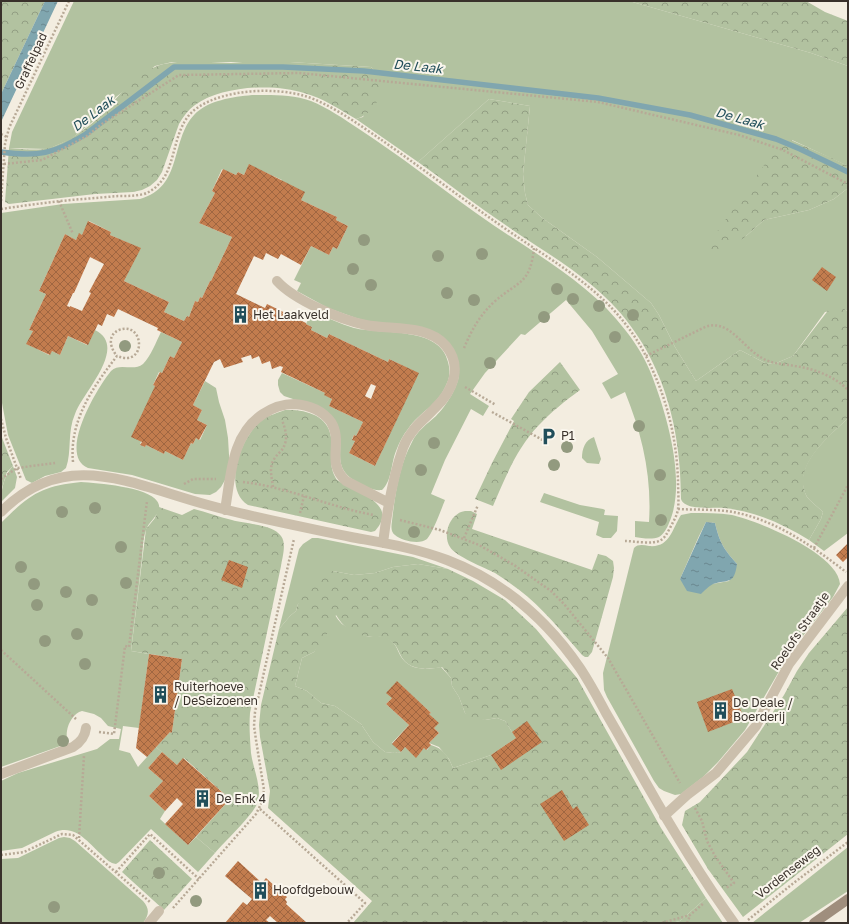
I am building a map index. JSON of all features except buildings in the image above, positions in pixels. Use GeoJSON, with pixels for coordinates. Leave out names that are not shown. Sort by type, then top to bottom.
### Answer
{"type":"FeatureCollection","features":[{"type":"Feature","properties":{"kind":"street"},"geometry":{"type":"LineString","coordinates":[[814,923],[848,899]]}},
{"type":"Feature","properties":{"kind":"lane"},"geometry":{"type":"LineString","coordinates":[[277,281],[286,290],[344,320],[367,326],[416,331],[437,338],[444,344],[453,358],[455,367],[454,380],[444,398],[412,431],[407,440],[398,465],[389,502],[383,543]]}},
{"type":"Feature","properties":{"kind":"lane"},"geometry":{"type":"LineString","coordinates":[[225,510],[234,456],[237,445],[243,434],[250,424],[259,416],[268,411],[293,404],[316,409],[332,424],[336,441],[336,466],[341,477],[346,481],[389,502]]}},
{"type":"Feature","properties":{"kind":"lane"},"geometry":{"type":"LineString","coordinates":[[1,512],[17,497],[55,478],[84,474],[106,477],[149,487],[225,510],[424,552],[473,571],[509,593],[525,606],[554,636],[581,669],[664,816],[714,896],[734,923]]}},
{"type":"Feature","properties":{"kind":"lane","name":"Roelofs Straatje"},"geometry":{"type":"LineString","coordinates":[[664,816],[687,795],[716,773],[756,726],[789,664],[848,586]]}},
{"type":"Feature","properties":{"kind":"lane"},"geometry":{"type":"LineString","coordinates":[[1,774],[73,747],[82,740],[86,731]]}},
{"type":"Feature","properties":{"kind":"lane"},"geometry":{"type":"LineString","coordinates":[[149,923],[159,911]]}},
{"type":"Feature","properties":{"kind":"path","name":"Graffelpad"},"geometry":{"type":"LineString","coordinates":[[1,201],[6,138],[12,122],[69,1]]}},
{"type":"Feature","properties":{"kind":"path"},"geometry":{"type":"LineString","coordinates":[[4,164],[42,160],[87,136],[102,124],[179,75],[300,74],[598,102],[739,135],[783,150],[848,184]]}},
{"type":"Feature","properties":{"kind":"path"},"geometry":{"type":"LineString","coordinates":[[1,209],[59,201],[134,196],[150,192],[157,186],[166,174],[182,127],[187,118],[196,109],[216,99],[244,92],[280,91],[306,96],[329,107],[397,150],[494,222],[587,285],[613,309],[630,329],[646,356],[663,397],[674,439],[679,495],[678,509],[669,530],[663,539],[659,542],[625,541]]}},
{"type":"Feature","properties":{"kind":"path"},"geometry":{"type":"LineString","coordinates":[[1,134],[6,138]]}},
{"type":"Feature","properties":{"kind":"path"},"geometry":{"type":"LineString","coordinates":[[59,201],[73,234]]}},
{"type":"Feature","properties":{"kind":"path"},"geometry":{"type":"LineString","coordinates":[[455,367],[479,319],[494,302],[518,285],[529,272],[532,265],[534,248]]}},
{"type":"Feature","properties":{"kind":"path"},"geometry":{"type":"LineString","coordinates":[[646,356],[705,327],[717,325],[731,331],[746,347],[770,362],[822,373],[836,380],[848,390]]}},
{"type":"Feature","properties":{"kind":"path"},"geometry":{"type":"LineString","coordinates":[[126,329],[133,331],[138,336],[140,343],[138,350],[129,358],[117,356],[113,352],[111,346],[111,339],[114,334],[119,330],[126,329]]}},
{"type":"Feature","properties":{"kind":"path"},"geometry":{"type":"LineString","coordinates":[[66,463],[73,464],[74,433],[82,409],[108,367],[117,356]]}},
{"type":"Feature","properties":{"kind":"path"},"geometry":{"type":"LineString","coordinates":[[454,380],[496,405]]}},
{"type":"Feature","properties":{"kind":"path"},"geometry":{"type":"LineString","coordinates":[[273,487],[271,468],[273,461],[286,441],[285,428],[277,408]]}},
{"type":"Feature","properties":{"kind":"path"},"geometry":{"type":"LineString","coordinates":[[492,412],[548,443]]}},
{"type":"Feature","properties":{"kind":"path"},"geometry":{"type":"LineString","coordinates":[[1,419],[25,492]]}},
{"type":"Feature","properties":{"kind":"path"},"geometry":{"type":"LineString","coordinates":[[1,479],[17,468],[60,462]]}},
{"type":"Feature","properties":{"kind":"path"},"geometry":{"type":"LineString","coordinates":[[814,548],[848,485]]}},
{"type":"Feature","properties":{"kind":"path"},"geometry":{"type":"LineString","coordinates":[[1,650],[86,731],[114,734],[125,646],[128,647],[149,487]]}},
{"type":"Feature","properties":{"kind":"path"},"geometry":{"type":"LineString","coordinates":[[464,538],[478,505]]}},
{"type":"Feature","properties":{"kind":"path"},"geometry":{"type":"LineString","coordinates":[[678,509],[722,510],[749,516],[787,531],[814,548],[848,574]]}},
{"type":"Feature","properties":{"kind":"path"},"geometry":{"type":"LineString","coordinates":[[1,855],[24,852],[62,834],[73,834],[165,917],[260,809],[264,796],[264,790],[256,740],[255,712],[297,526]]}},
{"type":"Feature","properties":{"kind":"path"},"geometry":{"type":"LineString","coordinates":[[78,838],[86,731]]}},
{"type":"Feature","properties":{"kind":"path"},"geometry":{"type":"LineString","coordinates":[[662,923],[690,915],[714,896],[734,883],[715,856],[707,841],[702,821],[687,795]]}},
{"type":"Feature","properties":{"kind":"path"},"geometry":{"type":"LineString","coordinates":[[260,809],[365,903],[347,923]]}},
{"type":"Feature","properties":{"kind":"path"},"geometry":{"type":"LineString","coordinates":[[116,872],[150,834],[199,879]]}},
{"type":"Feature","properties":{"kind":"path","name":"Vordenseweg"},"geometry":{"type":"LineString","coordinates":[[744,923],[848,842]]}},
{"type":"Feature","properties":{"kind":"path"},"geometry":{"type":"LineString","coordinates":[[687,923],[690,915]]}},
{"type":"Feature","properties":{"kind":"green space"},"geometry":{"type":"Polygon","coordinates":[[[1,1],[45,1],[1,94],[1,1]]]}},
{"type":"Feature","properties":{"kind":"green space"},"geometry":{"type":"Polygon","coordinates":[[[74,1],[629,1],[811,53],[848,66],[848,166],[792,140],[745,237],[764,220],[809,210],[834,199],[848,188],[848,312],[845,309],[825,312],[793,356],[774,364],[765,363],[740,350],[696,381],[651,303],[597,257],[541,217],[528,205],[523,174],[530,106],[489,99],[418,162],[356,119],[363,117],[381,85],[378,75],[371,67],[290,62],[172,62],[155,66],[116,97],[96,119],[71,139],[48,149],[9,148],[12,132],[74,1]]]}},
{"type":"Feature","properties":{"kind":"green space"},"geometry":{"type":"Polygon","coordinates":[[[629,1],[806,1],[825,12],[848,21],[848,66],[811,53],[629,1]]]}},
{"type":"Feature","properties":{"kind":"green space"},"geometry":{"type":"Polygon","coordinates":[[[191,61],[231,63],[254,61],[290,62],[371,67],[378,74],[381,81],[380,95],[373,107],[368,112],[356,119],[318,98],[292,90],[263,87],[233,90],[206,99],[190,109],[179,124],[162,172],[157,180],[142,190],[9,204],[5,202],[9,148],[30,150],[49,148],[62,143],[96,120],[130,83],[146,71],[173,62],[191,61]]]}},
{"type":"Feature","properties":{"kind":"green space"},"geometry":{"type":"Polygon","coordinates":[[[252,95],[282,95],[296,97],[311,101],[336,114],[389,149],[495,227],[556,266],[593,296],[610,313],[634,342],[647,364],[658,392],[669,429],[673,449],[676,489],[674,507],[668,525],[659,537],[635,537],[635,521],[649,522],[649,488],[641,439],[625,392],[611,399],[602,383],[618,374],[592,331],[566,300],[525,335],[521,334],[485,373],[470,394],[489,406],[483,416],[471,409],[445,460],[431,494],[445,500],[427,539],[420,542],[411,542],[395,535],[391,527],[396,491],[404,461],[414,438],[422,428],[440,412],[452,395],[459,377],[457,360],[449,343],[356,318],[328,308],[297,291],[301,283],[294,280],[311,246],[329,255],[333,247],[337,249],[348,226],[336,220],[337,217],[301,200],[281,181],[282,180],[249,165],[244,175],[238,172],[236,175],[222,169],[212,191],[215,193],[199,223],[232,237],[202,298],[200,297],[198,302],[195,301],[189,317],[187,316],[184,321],[164,312],[169,302],[124,281],[140,248],[110,235],[111,232],[89,221],[82,235],[79,234],[76,240],[65,234],[39,291],[46,294],[29,330],[33,331],[27,344],[49,355],[52,351],[60,355],[68,336],[87,345],[95,330],[104,338],[107,347],[106,358],[101,370],[75,414],[71,428],[69,455],[66,468],[61,472],[45,476],[32,483],[26,480],[8,435],[2,403],[1,213],[63,204],[140,199],[154,193],[170,174],[181,137],[194,115],[206,106],[221,100],[252,95]]]}},
{"type":"Feature","properties":{"kind":"green space"},"geometry":{"type":"Polygon","coordinates":[[[489,99],[530,106],[523,174],[528,205],[541,217],[597,257],[651,303],[696,381],[740,350],[765,363],[774,364],[793,356],[833,304],[845,309],[848,312],[848,418],[822,443],[814,453],[804,474],[803,485],[807,497],[823,512],[821,519],[809,540],[758,515],[724,508],[693,507],[684,503],[681,499],[680,469],[670,410],[662,382],[650,356],[635,331],[616,308],[584,279],[418,162],[489,99]]]}},
{"type":"Feature","properties":{"kind":"green space"},"geometry":{"type":"Polygon","coordinates":[[[784,137],[848,166],[848,188],[834,199],[809,210],[764,220],[745,237],[732,246],[718,250],[704,250],[784,137]]]}},
{"type":"Feature","properties":{"kind":"green space"},"geometry":{"type":"Polygon","coordinates":[[[312,311],[354,328],[394,332],[422,337],[434,342],[443,350],[448,362],[449,376],[443,391],[434,403],[418,417],[403,436],[394,456],[388,482],[382,490],[376,490],[359,483],[344,471],[341,464],[340,433],[337,424],[296,400],[284,396],[280,392],[278,380],[282,373],[325,393],[332,399],[329,406],[363,422],[356,436],[354,435],[352,439],[355,441],[349,453],[375,466],[418,373],[389,359],[388,362],[329,334],[327,338],[311,330],[312,327],[306,324],[312,311]]]}},
{"type":"Feature","properties":{"kind":"green space"},"geometry":{"type":"Polygon","coordinates":[[[161,332],[182,342],[174,358],[170,356],[162,373],[159,372],[153,385],[155,386],[140,445],[145,447],[146,445],[164,454],[165,451],[183,460],[191,443],[193,444],[196,438],[200,440],[207,425],[197,420],[202,410],[193,405],[205,381],[216,388],[225,420],[228,438],[229,464],[225,480],[221,487],[210,495],[195,494],[132,475],[88,468],[80,461],[77,450],[78,436],[89,406],[97,392],[111,371],[115,368],[135,367],[143,364],[151,353],[161,332]]]}},
{"type":"Feature","properties":{"kind":"green space"},"geometry":{"type":"Polygon","coordinates":[[[560,362],[580,390],[553,411],[524,444],[512,464],[493,506],[475,499],[514,421],[511,419],[529,392],[560,362]]]}},
{"type":"Feature","properties":{"kind":"green space"},"geometry":{"type":"Polygon","coordinates":[[[285,410],[308,412],[325,423],[329,429],[331,437],[331,464],[337,480],[364,494],[379,506],[382,513],[381,521],[375,531],[371,532],[248,505],[240,497],[236,486],[235,474],[242,448],[248,436],[255,426],[263,419],[285,410]]]}},
{"type":"Feature","properties":{"kind":"green space"},"geometry":{"type":"Polygon","coordinates":[[[848,418],[848,533],[824,551],[809,540],[821,519],[823,512],[807,497],[803,485],[804,474],[807,463],[814,453],[822,443],[848,418]]]}},
{"type":"Feature","properties":{"kind":"green space"},"geometry":{"type":"Polygon","coordinates":[[[1,435],[13,466],[7,472],[1,491],[1,435]]]}},
{"type":"Feature","properties":{"kind":"green space"},"geometry":{"type":"Polygon","coordinates":[[[594,437],[601,459],[599,464],[587,463],[582,458],[585,445],[588,440],[594,437]]]}},
{"type":"Feature","properties":{"kind":"green space"},"geometry":{"type":"Polygon","coordinates":[[[13,466],[17,477],[15,488],[1,502],[7,474],[13,466]]]}},
{"type":"Feature","properties":{"kind":"green space"},"geometry":{"type":"Polygon","coordinates":[[[81,482],[110,485],[144,492],[152,496],[159,505],[158,512],[148,526],[144,539],[131,651],[149,654],[139,728],[123,726],[119,750],[130,753],[138,767],[156,747],[162,752],[148,768],[163,781],[149,796],[165,811],[160,819],[188,845],[196,837],[215,853],[198,872],[151,829],[116,864],[107,860],[81,836],[62,830],[22,848],[1,851],[1,781],[18,773],[97,749],[110,739],[119,739],[121,729],[108,726],[101,718],[94,714],[82,711],[76,714],[70,722],[67,731],[66,744],[1,767],[1,523],[20,505],[45,489],[81,482]]]}},
{"type":"Feature","properties":{"kind":"green space"},"geometry":{"type":"Polygon","coordinates":[[[544,493],[580,505],[603,509],[605,510],[604,515],[618,516],[617,531],[611,538],[603,538],[596,535],[599,522],[540,502],[544,493]]]}},
{"type":"Feature","properties":{"kind":"green space"},"geometry":{"type":"Polygon","coordinates":[[[159,507],[182,515],[194,509],[232,520],[272,529],[281,536],[284,543],[281,566],[250,713],[251,753],[258,785],[259,798],[254,809],[238,829],[215,853],[196,837],[230,799],[184,758],[177,765],[156,747],[170,732],[172,732],[182,659],[131,651],[146,529],[155,518],[159,507]]]}},
{"type":"Feature","properties":{"kind":"green space"},"geometry":{"type":"Polygon","coordinates":[[[465,511],[471,511],[477,514],[472,529],[592,570],[598,554],[606,556],[613,561],[613,577],[592,652],[588,657],[582,655],[560,629],[527,596],[495,573],[471,562],[450,547],[447,537],[449,525],[455,516],[465,511]]]}},
{"type":"Feature","properties":{"kind":"green space"},"geometry":{"type":"Polygon","coordinates":[[[691,513],[717,513],[732,515],[777,531],[812,550],[826,561],[836,572],[840,584],[833,597],[789,654],[745,730],[703,777],[681,794],[675,795],[659,788],[654,781],[607,697],[604,690],[603,673],[634,548],[639,545],[656,546],[662,544],[670,536],[681,515],[691,513]],[[706,522],[680,579],[712,584],[729,581],[737,564],[723,546],[715,523],[706,522]]]}},
{"type":"Feature","properties":{"kind":"green space"},"geometry":{"type":"Polygon","coordinates":[[[312,538],[413,557],[448,569],[418,564],[393,567],[375,573],[354,575],[333,571],[298,604],[296,611],[279,629],[299,549],[303,544],[312,538]]]}},
{"type":"Feature","properties":{"kind":"green space"},"geometry":{"type":"Polygon","coordinates":[[[418,564],[448,569],[473,581],[505,600],[536,629],[577,678],[661,828],[706,898],[680,921],[671,923],[353,923],[372,901],[268,808],[270,791],[259,725],[261,705],[279,629],[296,611],[305,587],[323,573],[333,571],[354,575],[375,573],[393,567],[418,564]],[[336,615],[325,638],[314,652],[302,658],[295,686],[307,691],[321,703],[335,706],[361,724],[373,742],[385,752],[401,752],[405,747],[416,757],[424,748],[427,750],[431,745],[445,754],[453,768],[491,755],[516,738],[505,721],[497,718],[485,720],[473,719],[465,713],[459,697],[452,686],[451,678],[442,667],[424,669],[408,664],[403,660],[396,646],[386,638],[360,635],[348,629],[336,615]]]}},
{"type":"Feature","properties":{"kind":"green space"},"geometry":{"type":"Polygon","coordinates":[[[848,607],[848,834],[743,917],[708,869],[682,825],[685,811],[700,802],[747,752],[809,653],[848,607]]]}},
{"type":"Feature","properties":{"kind":"green space"},"geometry":{"type":"Polygon","coordinates":[[[335,615],[343,624],[360,634],[366,636],[381,636],[390,640],[395,645],[404,660],[413,667],[430,669],[441,667],[451,678],[452,686],[459,697],[465,713],[485,720],[497,718],[505,721],[516,738],[491,755],[453,768],[449,759],[439,747],[429,743],[439,733],[434,728],[438,723],[429,714],[431,713],[429,711],[397,682],[392,698],[386,704],[409,725],[392,743],[401,752],[385,752],[373,742],[361,724],[335,706],[321,703],[307,691],[295,686],[302,658],[314,652],[335,615]]]}},
{"type":"Feature","properties":{"kind":"green space"},"geometry":{"type":"Polygon","coordinates":[[[64,837],[75,841],[143,901],[148,909],[148,912],[143,923],[1,923],[1,859],[18,858],[64,837]]]}},
{"type":"Feature","properties":{"kind":"green space"},"geometry":{"type":"Polygon","coordinates":[[[150,840],[192,879],[164,910],[122,872],[150,840]]]}},
{"type":"Feature","properties":{"kind":"green space"},"geometry":{"type":"Polygon","coordinates":[[[848,847],[848,891],[799,923],[752,923],[848,847]]]}},
{"type":"Feature","properties":{"kind":"green space"},"geometry":{"type":"Polygon","coordinates":[[[706,898],[723,923],[671,923],[680,921],[706,898]]]}},
{"type":"Feature","properties":{"kind":"water"},"geometry":{"type":"Polygon","coordinates":[[[45,1],[58,1],[1,122],[1,94],[45,1]]]}},
{"type":"Feature","properties":{"kind":"water"},"geometry":{"type":"Polygon","coordinates":[[[706,522],[715,523],[723,546],[737,564],[736,571],[730,580],[713,584],[701,594],[687,591],[680,579],[706,522]]]}},
{"type":"Feature","properties":{"kind":"waterway","name":"De Laak"},"geometry":{"type":"LineString","coordinates":[[1,152],[36,154],[55,150],[75,141],[174,67],[283,67],[364,71],[598,98],[690,115],[776,139],[848,172]]}},
{"type":"Feature","properties":{"kind":"place","name":"Het Laakveld"},"geometry":{"type":"Point","coordinates":[240,315]}},
{"type":"Feature","properties":{"kind":"place","name":"P1"},"geometry":{"type":"Point","coordinates":[548,436]}},
{"type":"Feature","properties":{"kind":"place","name":"Ruiterhoeve / DeSeizoenen"},"geometry":{"type":"Point","coordinates":[161,694]}},
{"type":"Feature","properties":{"kind":"place","name":"De Deale / Boerderij"},"geometry":{"type":"Point","coordinates":[720,710]}},
{"type":"Feature","properties":{"kind":"place","name":"De Enk 4"},"geometry":{"type":"Point","coordinates":[203,799]}},
{"type":"Feature","properties":{"kind":"place","name":"Hoofdgebouw"},"geometry":{"type":"Point","coordinates":[260,890]}}]}
